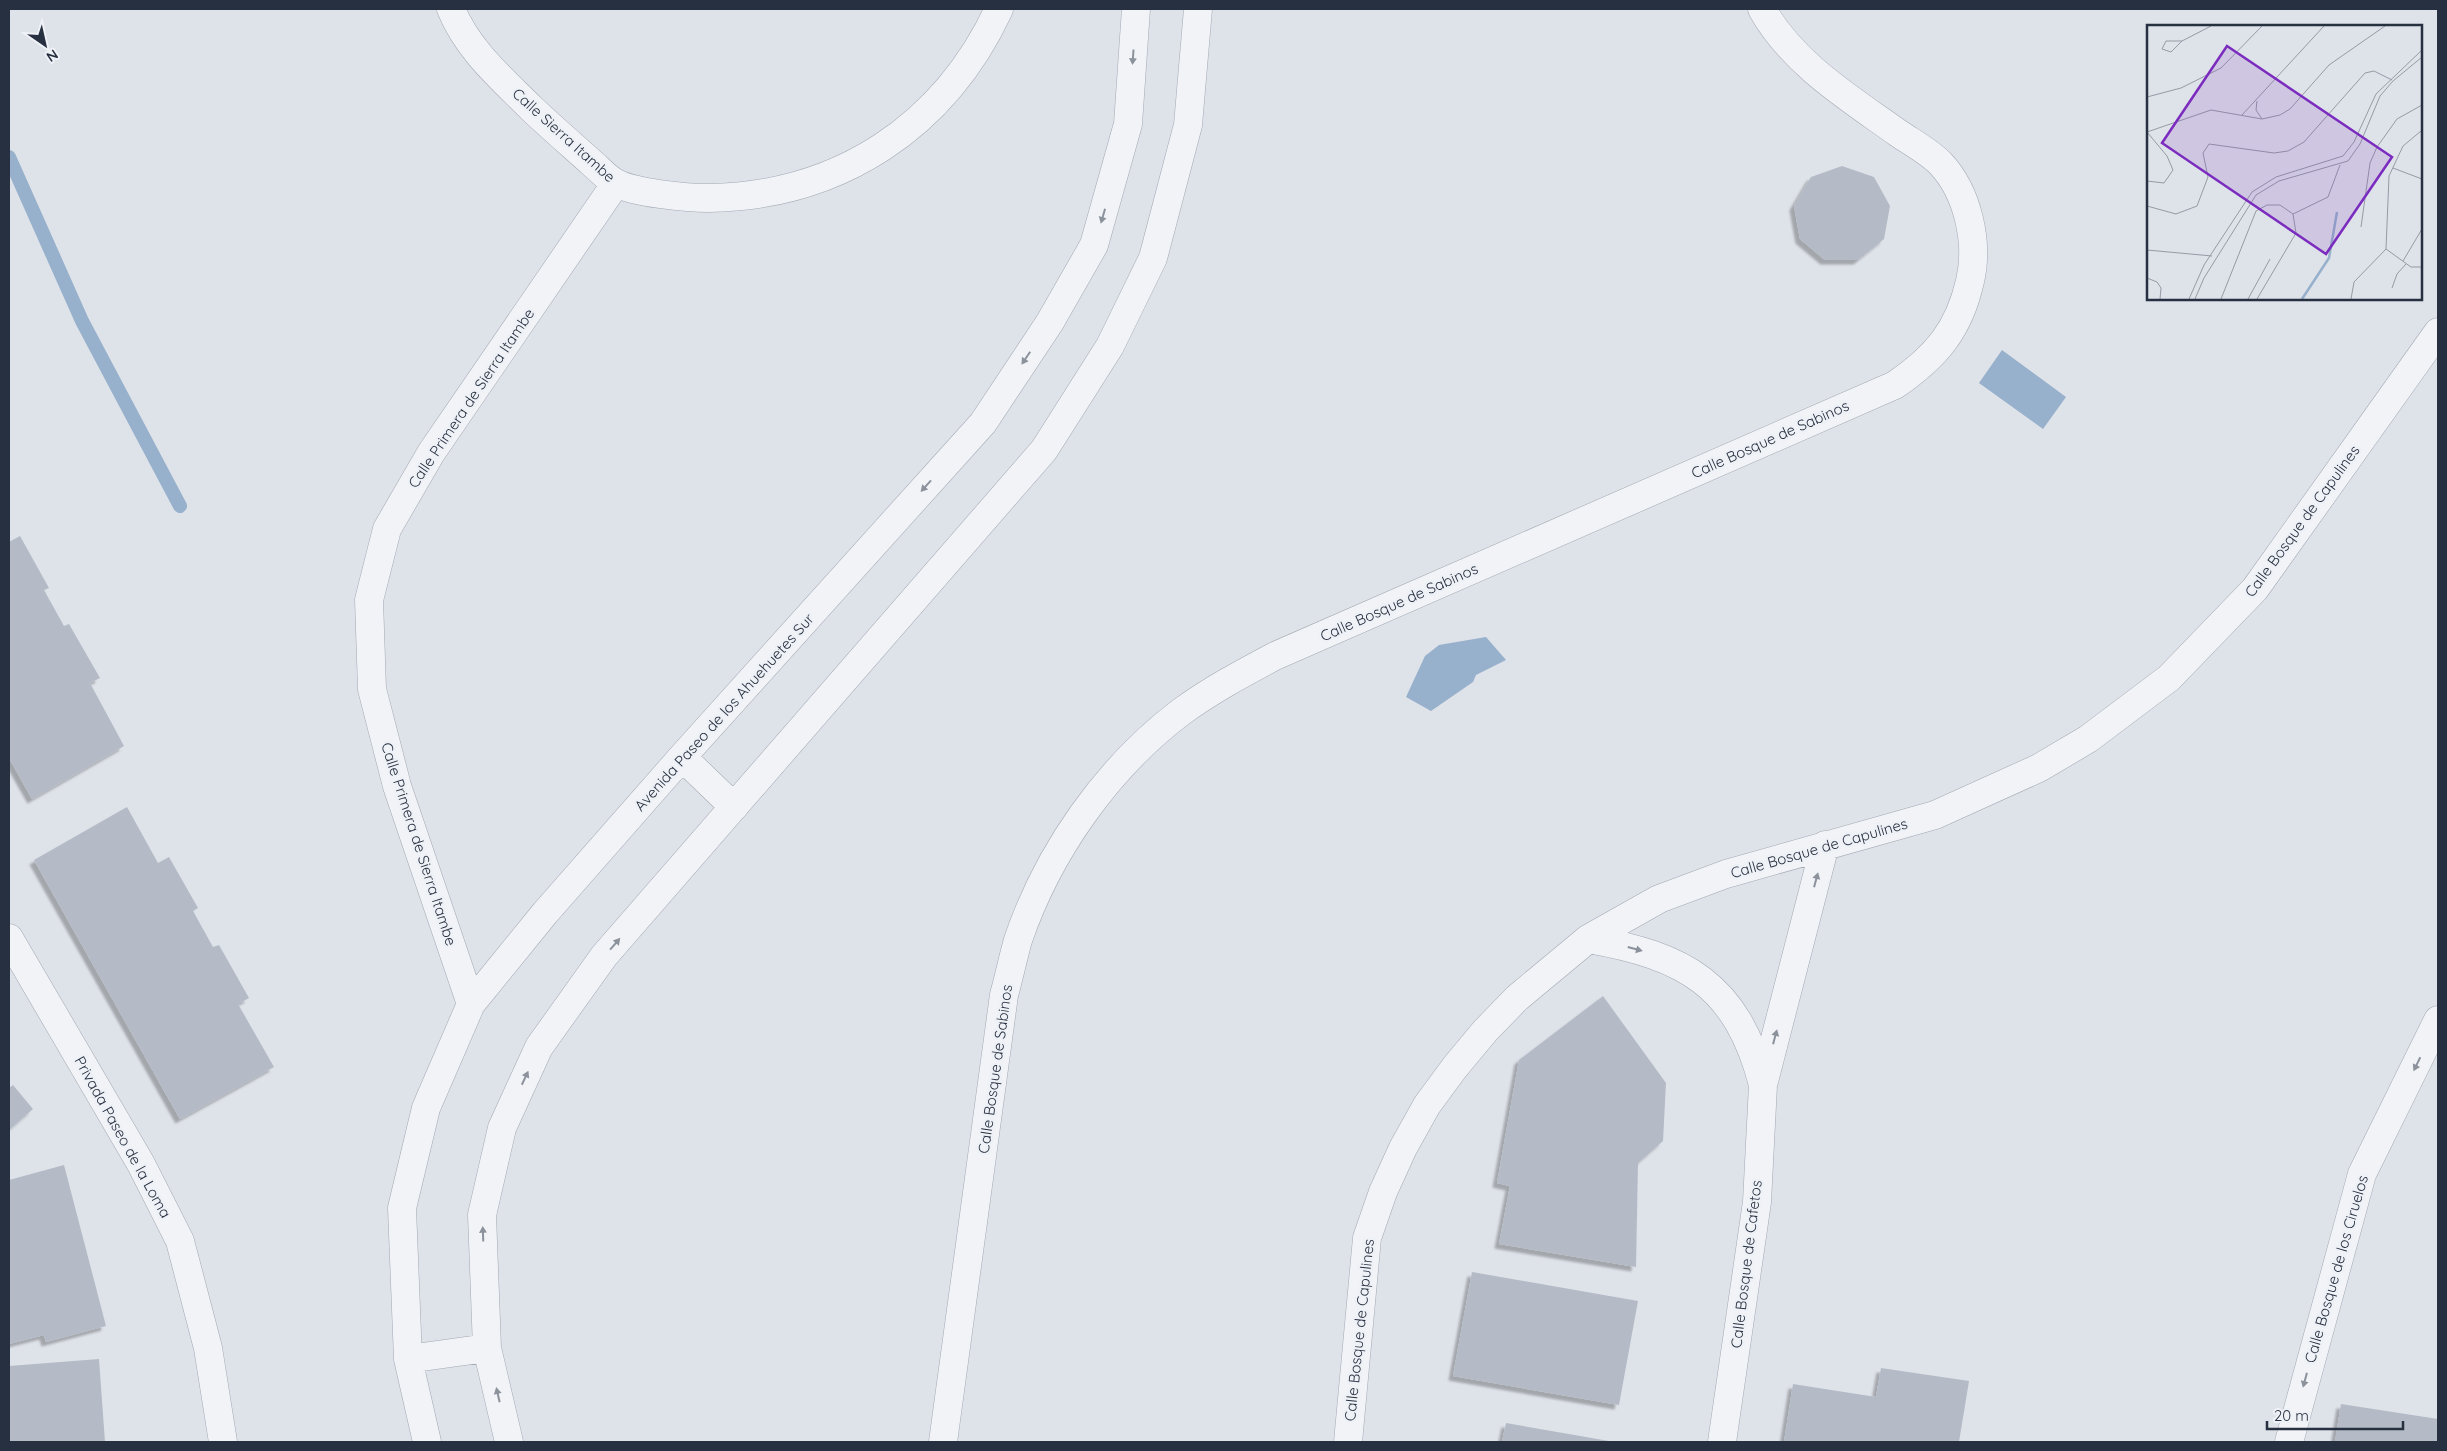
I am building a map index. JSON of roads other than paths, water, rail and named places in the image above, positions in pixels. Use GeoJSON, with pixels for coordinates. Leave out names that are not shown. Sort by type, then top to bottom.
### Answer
{"type":"FeatureCollection","features":[{"type":"Feature","properties":{"kind":"street","name":"Calle Sierra Itambe"},"geometry":{"type":"LineString","coordinates":[[451,9],[465,37],[484,62],[553,130],[616,184],[654,193],[694,198],[734,197],[774,192],[812,182],[849,167],[884,147],[915,123],[944,96],[968,65],[989,31],[999,9]]}},
{"type":"Feature","properties":{"kind":"street","name":"Avenida Paseo de los Ahuehuetes Sur"},"geometry":{"type":"LineString","coordinates":[[427,1442],[408,1359],[402,1208],[426,1108],[471,1004],[546,913],[682,757],[983,423],[1050,322],[1094,245],[1128,124],[1136,9]]}},
{"type":"Feature","properties":{"kind":"street"},"geometry":{"type":"LineString","coordinates":[[509,1442],[487,1348],[482,1215],[502,1128],[539,1047],[604,956],[1044,450],[1110,346],[1152,258],[1188,126],[1198,9]]}},
{"type":"Feature","properties":{"kind":"street","name":"Calle Bosque de Sabinos"},"geometry":{"type":"LineString","coordinates":[[943,1442],[1004,995],[1019,940],[1041,887],[1068,836],[1102,790],[1139,749],[1174,718],[1226,682],[1275,656],[1895,385],[1925,363],[1939,349],[1954,327],[1966,300],[1972,273],[1972,244],[1967,214],[1957,187],[1940,163],[1835,88],[1810,67],[1787,43],[1762,9]]}},
{"type":"Feature","properties":{"kind":"street","name":"Calle Primera de Sierra Itambe"},"geometry":{"type":"LineString","coordinates":[[471,1004],[397,786],[372,689],[369,600],[387,529],[431,453],[616,184]]}},
{"type":"Feature","properties":{"kind":"street","name":"Calle Bosque de Capulines"},"geometry":{"type":"LineString","coordinates":[[1348,1442],[1367,1238],[1383,1192],[1403,1148],[1433,1098],[1485,1031],[1518,998],[1588,939],[1659,899],[1692,885],[1825,845],[1935,815],[2039,768],[2088,739],[2169,678],[2255,589],[2438,332]]}},
{"type":"Feature","properties":{"kind":"street"},"geometry":{"type":"LineString","coordinates":[[682,757],[734,807]]}},
{"type":"Feature","properties":{"kind":"street","name":"Calle Bosque de Cafetos"},"geometry":{"type":"LineString","coordinates":[[1722,1442],[1756,1202],[1763,1085],[1825,845]]}},
{"type":"Feature","properties":{"kind":"street","name":"Privada Paseo de la Loma"},"geometry":{"type":"LineString","coordinates":[[9,938],[141,1164],[180,1241],[208,1348],[223,1442]]}},
{"type":"Feature","properties":{"kind":"street","name":"Calle Bosque de Cafetos"},"geometry":{"type":"LineString","coordinates":[[1588,939],[1655,954],[1686,968],[1712,989],[1731,1010],[1746,1032],[1756,1058],[1763,1085]]}},
{"type":"Feature","properties":{"kind":"street","name":"Calle Bosque de los Ciruelos"},"geometry":{"type":"LineString","coordinates":[[2289,1442],[2362,1174],[2438,1020]]}},
{"type":"Feature","properties":{"kind":"street"},"geometry":{"type":"LineString","coordinates":[[408,1359],[487,1348]]}},
{"type":"Feature","properties":{"kind":"water"},"geometry":{"type":"Polygon","coordinates":[[[2002,350],[2066,397],[2043,429],[1979,383],[2002,350]]]}},
{"type":"Feature","properties":{"kind":"water"},"geometry":{"type":"Polygon","coordinates":[[[1486,637],[1506,660],[1476,675],[1473,682],[1431,711],[1406,697],[1425,656],[1439,645],[1486,637]]]}},
{"type":"Feature","properties":{"kind":"waterway"},"geometry":{"type":"LineString","coordinates":[[9,157],[82,321],[180,506]]}}]}
